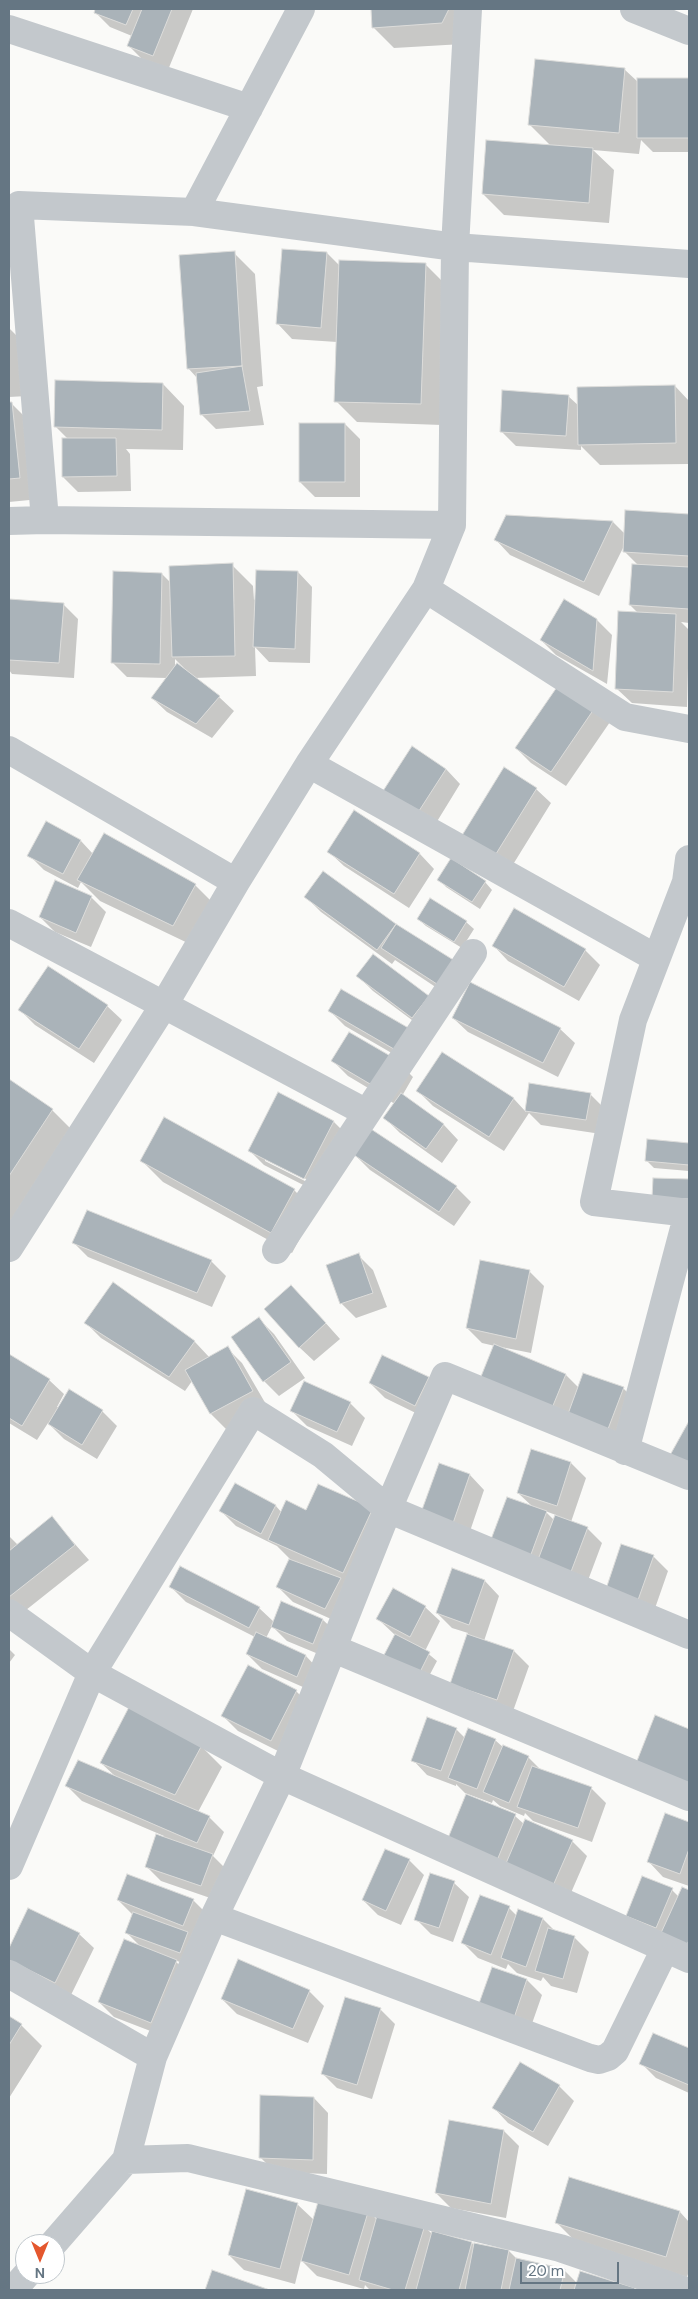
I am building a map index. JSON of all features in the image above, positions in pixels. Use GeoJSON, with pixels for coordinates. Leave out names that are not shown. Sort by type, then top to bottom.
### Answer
{"type":"FeatureCollection","features":[{"type":"Feature","properties":{"kind":"street"},"geometry":{"type":"LineString","coordinates":[[194,212],[301,9]]}},
{"type":"Feature","properties":{"kind":"street"},"geometry":{"type":"LineString","coordinates":[[9,1248],[164,1005],[236,882],[309,764],[426,589],[452,525],[455,247],[468,9]]}},
{"type":"Feature","properties":{"kind":"street"},"geometry":{"type":"LineString","coordinates":[[634,9],[689,31]]}},
{"type":"Feature","properties":{"kind":"street"},"geometry":{"type":"LineString","coordinates":[[9,29],[249,108]]}},
{"type":"Feature","properties":{"kind":"street"},"geometry":{"type":"LineString","coordinates":[[46,520],[14,202],[194,212],[455,247],[689,264]]}},
{"type":"Feature","properties":{"kind":"street"},"geometry":{"type":"LineString","coordinates":[[9,521],[452,525]]}},
{"type":"Feature","properties":{"kind":"street"},"geometry":{"type":"LineString","coordinates":[[426,589],[625,717],[689,729]]}},
{"type":"Feature","properties":{"kind":"street"},"geometry":{"type":"LineString","coordinates":[[9,750],[236,882]]}},
{"type":"Feature","properties":{"kind":"street"},"geometry":{"type":"LineString","coordinates":[[309,764],[656,958]]}},
{"type":"Feature","properties":{"kind":"street"},"geometry":{"type":"LineString","coordinates":[[625,1452],[689,1213],[594,1202],[633,1020],[688,874]]}},
{"type":"Feature","properties":{"kind":"street"},"geometry":{"type":"LineString","coordinates":[[9,923],[366,1113]]}},
{"type":"Feature","properties":{"kind":"street"},"geometry":{"type":"LineString","coordinates":[[276,1250],[473,953]]}},
{"type":"Feature","properties":{"kind":"street"},"geometry":{"type":"LineString","coordinates":[[62,2234],[126,2160],[153,2057],[214,1917],[282,1776],[388,1509],[445,1376],[625,1452],[689,1476]]}},
{"type":"Feature","properties":{"kind":"street"},"geometry":{"type":"LineString","coordinates":[[9,1866],[92,1673],[254,1411],[323,1455],[388,1509],[689,1635]]}},
{"type":"Feature","properties":{"kind":"street"},"geometry":{"type":"LineString","coordinates":[[9,1613],[92,1673],[282,1776],[677,1954],[615,2051],[608,2057],[599,2060],[214,1917]]}},
{"type":"Feature","properties":{"kind":"street"},"geometry":{"type":"LineString","coordinates":[[332,1648],[689,1797]]}},
{"type":"Feature","properties":{"kind":"street"},"geometry":{"type":"LineString","coordinates":[[9,1974],[153,2057]]}},
{"type":"Feature","properties":{"kind":"street"},"geometry":{"type":"LineString","coordinates":[[126,2160],[188,2158],[560,2248],[682,2290]]}},
{"type":"Feature","properties":{"kind":"building"},"geometry":{"type":"Polygon","coordinates":[[[95,9],[133,9],[126,25],[94,13],[95,9]]]}},
{"type":"Feature","properties":{"kind":"building"},"geometry":{"type":"Polygon","coordinates":[[[142,9],[172,9],[153,56],[127,46],[142,9]]]}},
{"type":"Feature","properties":{"kind":"building"},"geometry":{"type":"Polygon","coordinates":[[[371,9],[449,9],[442,23],[372,28],[371,9]]]}},
{"type":"Feature","properties":{"kind":"building"},"geometry":{"type":"Polygon","coordinates":[[[535,59],[625,68],[619,133],[528,125],[535,59]]]}},
{"type":"Feature","properties":{"kind":"building"},"geometry":{"type":"Polygon","coordinates":[[[637,78],[689,78],[689,138],[637,138],[637,78]]]}},
{"type":"Feature","properties":{"kind":"building"},"geometry":{"type":"Polygon","coordinates":[[[486,140],[593,148],[589,203],[482,194],[486,140]]]}},
{"type":"Feature","properties":{"kind":"building"},"geometry":{"type":"Polygon","coordinates":[[[282,249],[327,252],[321,328],[276,324],[282,249]]]}},
{"type":"Feature","properties":{"kind":"building"},"geometry":{"type":"Polygon","coordinates":[[[235,251],[242,366],[187,369],[179,255],[235,251]]]}},
{"type":"Feature","properties":{"kind":"building"},"geometry":{"type":"Polygon","coordinates":[[[339,260],[426,263],[421,404],[334,402],[339,260]]]}},
{"type":"Feature","properties":{"kind":"building"},"geometry":{"type":"Polygon","coordinates":[[[242,366],[250,411],[200,415],[196,373],[242,366]]]}},
{"type":"Feature","properties":{"kind":"building"},"geometry":{"type":"Polygon","coordinates":[[[55,380],[163,383],[162,430],[54,427],[55,380]]]}},
{"type":"Feature","properties":{"kind":"building"},"geometry":{"type":"Polygon","coordinates":[[[675,385],[676,443],[578,445],[577,387],[675,385]]]}},
{"type":"Feature","properties":{"kind":"building"},"geometry":{"type":"Polygon","coordinates":[[[502,390],[569,395],[566,436],[500,432],[502,390]]]}},
{"type":"Feature","properties":{"kind":"building"},"geometry":{"type":"Polygon","coordinates":[[[9,402],[12,402],[20,478],[9,479],[9,402]]]}},
{"type":"Feature","properties":{"kind":"building"},"geometry":{"type":"Polygon","coordinates":[[[299,423],[345,423],[345,482],[299,482],[299,423]]]}},
{"type":"Feature","properties":{"kind":"building"},"geometry":{"type":"Polygon","coordinates":[[[62,438],[116,438],[117,476],[62,477],[62,438]]]}},
{"type":"Feature","properties":{"kind":"building"},"geometry":{"type":"Polygon","coordinates":[[[625,510],[689,514],[689,556],[623,552],[625,510]]]}},
{"type":"Feature","properties":{"kind":"building"},"geometry":{"type":"Polygon","coordinates":[[[506,515],[613,521],[584,582],[494,540],[506,515]]]}},
{"type":"Feature","properties":{"kind":"building"},"geometry":{"type":"Polygon","coordinates":[[[233,563],[235,656],[172,657],[169,566],[233,563]]]}},
{"type":"Feature","properties":{"kind":"building"},"geometry":{"type":"Polygon","coordinates":[[[632,564],[689,567],[689,609],[629,605],[632,564]]]}},
{"type":"Feature","properties":{"kind":"building"},"geometry":{"type":"Polygon","coordinates":[[[256,570],[298,571],[295,649],[253,647],[256,570]]]}},
{"type":"Feature","properties":{"kind":"building"},"geometry":{"type":"Polygon","coordinates":[[[113,571],[162,573],[160,664],[111,663],[113,571]]]}},
{"type":"Feature","properties":{"kind":"building"},"geometry":{"type":"Polygon","coordinates":[[[9,599],[64,603],[59,663],[9,660],[9,599]]]}},
{"type":"Feature","properties":{"kind":"building"},"geometry":{"type":"Polygon","coordinates":[[[564,599],[597,619],[593,671],[540,640],[564,599]]]}},
{"type":"Feature","properties":{"kind":"building"},"geometry":{"type":"Polygon","coordinates":[[[618,611],[676,614],[673,692],[615,689],[618,611]]]}},
{"type":"Feature","properties":{"kind":"building"},"geometry":{"type":"Polygon","coordinates":[[[177,663],[220,696],[196,724],[151,698],[177,663]]]}},
{"type":"Feature","properties":{"kind":"building"},"geometry":{"type":"Polygon","coordinates":[[[557,687],[596,706],[551,772],[515,748],[557,687]]]}},
{"type":"Feature","properties":{"kind":"building"},"geometry":{"type":"Polygon","coordinates":[[[412,746],[446,769],[417,814],[383,791],[412,746]]]}},
{"type":"Feature","properties":{"kind":"building"},"geometry":{"type":"Polygon","coordinates":[[[504,767],[537,788],[494,857],[461,837],[504,767]]]}},
{"type":"Feature","properties":{"kind":"building"},"geometry":{"type":"Polygon","coordinates":[[[354,810],[420,853],[394,894],[327,852],[354,810]]]}},
{"type":"Feature","properties":{"kind":"building"},"geometry":{"type":"Polygon","coordinates":[[[46,821],[81,840],[63,874],[27,856],[46,821]]]}},
{"type":"Feature","properties":{"kind":"building"},"geometry":{"type":"Polygon","coordinates":[[[104,833],[196,884],[173,926],[77,880],[104,833]]]}},
{"type":"Feature","properties":{"kind":"building"},"geometry":{"type":"Polygon","coordinates":[[[451,858],[486,881],[472,902],[437,880],[451,858]]]}},
{"type":"Feature","properties":{"kind":"building"},"geometry":{"type":"Polygon","coordinates":[[[323,871],[396,924],[377,950],[304,897],[323,871]]]}},
{"type":"Feature","properties":{"kind":"building"},"geometry":{"type":"Polygon","coordinates":[[[55,880],[92,896],[76,933],[39,917],[55,880]]]}},
{"type":"Feature","properties":{"kind":"building"},"geometry":{"type":"Polygon","coordinates":[[[430,898],[467,921],[454,942],[417,919],[430,898]]]}},
{"type":"Feature","properties":{"kind":"building"},"geometry":{"type":"Polygon","coordinates":[[[514,908],[586,949],[564,987],[492,946],[514,908]]]}},
{"type":"Feature","properties":{"kind":"building"},"geometry":{"type":"Polygon","coordinates":[[[396,924],[455,961],[440,986],[381,948],[396,924]]]}},
{"type":"Feature","properties":{"kind":"building"},"geometry":{"type":"Polygon","coordinates":[[[373,954],[429,996],[412,1018],[356,976],[373,954]]]}},
{"type":"Feature","properties":{"kind":"building"},"geometry":{"type":"Polygon","coordinates":[[[48,966],[108,1005],[79,1049],[18,1010],[48,966]]]}},
{"type":"Feature","properties":{"kind":"building"},"geometry":{"type":"Polygon","coordinates":[[[470,982],[561,1028],[543,1063],[452,1018],[470,982]]]}},
{"type":"Feature","properties":{"kind":"building"},"geometry":{"type":"Polygon","coordinates":[[[341,989],[412,1030],[399,1052],[328,1011],[341,989]]]}},
{"type":"Feature","properties":{"kind":"building"},"geometry":{"type":"Polygon","coordinates":[[[349,1032],[399,1061],[382,1091],[331,1061],[349,1032]]]}},
{"type":"Feature","properties":{"kind":"building"},"geometry":{"type":"Polygon","coordinates":[[[442,1052],[514,1098],[489,1137],[416,1091],[442,1052]]]}},
{"type":"Feature","properties":{"kind":"building"},"geometry":{"type":"Polygon","coordinates":[[[9,1079],[53,1109],[9,1176],[9,1079]]]}},
{"type":"Feature","properties":{"kind":"building"},"geometry":{"type":"Polygon","coordinates":[[[529,1083],[591,1093],[586,1120],[525,1111],[529,1083]]]}},
{"type":"Feature","properties":{"kind":"building"},"geometry":{"type":"Polygon","coordinates":[[[278,1092],[334,1121],[304,1179],[248,1151],[278,1092]]]}},
{"type":"Feature","properties":{"kind":"building"},"geometry":{"type":"Polygon","coordinates":[[[401,1093],[444,1124],[426,1149],[383,1118],[401,1093]]]}},
{"type":"Feature","properties":{"kind":"building"},"geometry":{"type":"Polygon","coordinates":[[[164,1117],[295,1189],[271,1233],[140,1161],[164,1117]]]}},
{"type":"Feature","properties":{"kind":"building"},"geometry":{"type":"Polygon","coordinates":[[[371,1129],[457,1186],[439,1212],[354,1155],[371,1129]]]}},
{"type":"Feature","properties":{"kind":"building"},"geometry":{"type":"Polygon","coordinates":[[[647,1139],[689,1143],[689,1165],[645,1161],[647,1139]]]}},
{"type":"Feature","properties":{"kind":"building"},"geometry":{"type":"Polygon","coordinates":[[[653,1178],[689,1179],[689,1199],[652,1198],[653,1178]]]}},
{"type":"Feature","properties":{"kind":"building"},"geometry":{"type":"Polygon","coordinates":[[[87,1210],[212,1260],[197,1293],[72,1243],[87,1210]]]}},
{"type":"Feature","properties":{"kind":"building"},"geometry":{"type":"Polygon","coordinates":[[[359,1253],[373,1293],[340,1304],[326,1265],[359,1253]]]}},
{"type":"Feature","properties":{"kind":"building"},"geometry":{"type":"Polygon","coordinates":[[[480,1260],[530,1270],[516,1339],[466,1328],[480,1260]]]}},
{"type":"Feature","properties":{"kind":"building"},"geometry":{"type":"Polygon","coordinates":[[[113,1282],[195,1341],[169,1377],[84,1323],[113,1282]]]}},
{"type":"Feature","properties":{"kind":"building"},"geometry":{"type":"Polygon","coordinates":[[[291,1285],[326,1323],[299,1348],[264,1309],[291,1285]]]}},
{"type":"Feature","properties":{"kind":"building"},"geometry":{"type":"Polygon","coordinates":[[[259,1317],[291,1362],[263,1382],[231,1337],[259,1317]]]}},
{"type":"Feature","properties":{"kind":"building"},"geometry":{"type":"Polygon","coordinates":[[[494,1344],[566,1374],[552,1408],[480,1379],[494,1344]]]}},
{"type":"Feature","properties":{"kind":"building"},"geometry":{"type":"Polygon","coordinates":[[[228,1346],[253,1391],[210,1414],[185,1370],[228,1346]]]}},
{"type":"Feature","properties":{"kind":"building"},"geometry":{"type":"Polygon","coordinates":[[[9,1354],[50,1379],[22,1426],[9,1418],[9,1354]]]}},
{"type":"Feature","properties":{"kind":"building"},"geometry":{"type":"Polygon","coordinates":[[[382,1355],[429,1377],[415,1406],[369,1383],[382,1355]]]}},
{"type":"Feature","properties":{"kind":"building"},"geometry":{"type":"Polygon","coordinates":[[[583,1373],[624,1387],[608,1429],[568,1414],[583,1373]]]}},
{"type":"Feature","properties":{"kind":"building"},"geometry":{"type":"Polygon","coordinates":[[[304,1381],[351,1402],[337,1432],[290,1411],[304,1381]]]}},
{"type":"Feature","properties":{"kind":"building"},"geometry":{"type":"Polygon","coordinates":[[[69,1389],[103,1410],[82,1445],[48,1424],[69,1389]]]}},
{"type":"Feature","properties":{"kind":"building"},"geometry":{"type":"Polygon","coordinates":[[[689,1421],[689,1468],[669,1457],[689,1421]]]}},
{"type":"Feature","properties":{"kind":"building"},"geometry":{"type":"Polygon","coordinates":[[[531,1449],[571,1462],[557,1506],[517,1493],[531,1449]]]}},
{"type":"Feature","properties":{"kind":"building"},"geometry":{"type":"Polygon","coordinates":[[[439,1463],[470,1474],[451,1529],[419,1518],[439,1463]]]}},
{"type":"Feature","properties":{"kind":"building"},"geometry":{"type":"Polygon","coordinates":[[[235,1483],[276,1505],[261,1534],[219,1511],[235,1483]]]}},
{"type":"Feature","properties":{"kind":"building"},"geometry":{"type":"Polygon","coordinates":[[[318,1484],[373,1508],[343,1573],[268,1540],[286,1500],[306,1510],[318,1484]]]}},
{"type":"Feature","properties":{"kind":"building"},"geometry":{"type":"Polygon","coordinates":[[[507,1497],[547,1511],[530,1557],[490,1542],[507,1497]]]}},
{"type":"Feature","properties":{"kind":"building"},"geometry":{"type":"Polygon","coordinates":[[[555,1515],[588,1527],[569,1577],[536,1565],[555,1515]]]}},
{"type":"Feature","properties":{"kind":"building"},"geometry":{"type":"Polygon","coordinates":[[[52,1516],[75,1545],[9,1597],[9,1551],[52,1516]]]}},
{"type":"Feature","properties":{"kind":"building"},"geometry":{"type":"Polygon","coordinates":[[[621,1544],[654,1555],[638,1600],[606,1589],[621,1544]]]}},
{"type":"Feature","properties":{"kind":"building"},"geometry":{"type":"Polygon","coordinates":[[[289,1559],[341,1578],[325,1609],[276,1587],[289,1559]]]}},
{"type":"Feature","properties":{"kind":"building"},"geometry":{"type":"Polygon","coordinates":[[[180,1566],[260,1607],[249,1628],[169,1587],[180,1566]]]}},
{"type":"Feature","properties":{"kind":"building"},"geometry":{"type":"Polygon","coordinates":[[[452,1568],[485,1580],[469,1625],[436,1613],[452,1568]]]}},
{"type":"Feature","properties":{"kind":"building"},"geometry":{"type":"Polygon","coordinates":[[[393,1588],[426,1606],[410,1637],[376,1619],[393,1588]]]}},
{"type":"Feature","properties":{"kind":"building"},"geometry":{"type":"Polygon","coordinates":[[[281,1601],[323,1619],[313,1644],[271,1627],[281,1601]]]}},
{"type":"Feature","properties":{"kind":"building"},"geometry":{"type":"Polygon","coordinates":[[[256,1632],[306,1655],[297,1677],[246,1654],[256,1632]]]}},
{"type":"Feature","properties":{"kind":"building"},"geometry":{"type":"Polygon","coordinates":[[[395,1634],[430,1652],[419,1674],[384,1655],[395,1634]]]}},
{"type":"Feature","properties":{"kind":"building"},"geometry":{"type":"Polygon","coordinates":[[[467,1634],[514,1650],[497,1700],[450,1684],[467,1634]]]}},
{"type":"Feature","properties":{"kind":"building"},"geometry":{"type":"Polygon","coordinates":[[[248,1665],[297,1690],[271,1741],[221,1716],[248,1665]]]}},
{"type":"Feature","properties":{"kind":"building"},"geometry":{"type":"Polygon","coordinates":[[[129,1707],[202,1745],[175,1795],[100,1763],[129,1707]]]}},
{"type":"Feature","properties":{"kind":"building"},"geometry":{"type":"Polygon","coordinates":[[[655,1715],[689,1729],[689,1788],[635,1766],[655,1715]]]}},
{"type":"Feature","properties":{"kind":"building"},"geometry":{"type":"Polygon","coordinates":[[[427,1717],[457,1728],[441,1771],[411,1761],[427,1717]]]}},
{"type":"Feature","properties":{"kind":"building"},"geometry":{"type":"Polygon","coordinates":[[[468,1728],[496,1739],[477,1789],[448,1778],[468,1728]]]}},
{"type":"Feature","properties":{"kind":"building"},"geometry":{"type":"Polygon","coordinates":[[[503,1745],[529,1756],[509,1803],[483,1792],[503,1745]]]}},
{"type":"Feature","properties":{"kind":"building"},"geometry":{"type":"Polygon","coordinates":[[[78,1760],[210,1816],[197,1843],[65,1786],[78,1760]]]}},
{"type":"Feature","properties":{"kind":"building"},"geometry":{"type":"Polygon","coordinates":[[[532,1766],[592,1787],[578,1828],[517,1807],[532,1766]]]}},
{"type":"Feature","properties":{"kind":"building"},"geometry":{"type":"Polygon","coordinates":[[[466,1794],[516,1814],[496,1863],[446,1843],[466,1794]]]}},
{"type":"Feature","properties":{"kind":"building"},"geometry":{"type":"Polygon","coordinates":[[[665,1813],[689,1822],[689,1849],[680,1874],[647,1862],[665,1813]]]}},
{"type":"Feature","properties":{"kind":"building"},"geometry":{"type":"Polygon","coordinates":[[[525,1819],[573,1840],[552,1888],[504,1868],[525,1819]]]}},
{"type":"Feature","properties":{"kind":"building"},"geometry":{"type":"Polygon","coordinates":[[[156,1834],[213,1854],[201,1886],[145,1867],[156,1834]]]}},
{"type":"Feature","properties":{"kind":"building"},"geometry":{"type":"Polygon","coordinates":[[[385,1849],[410,1859],[386,1911],[362,1900],[385,1849]]]}},
{"type":"Feature","properties":{"kind":"building"},"geometry":{"type":"Polygon","coordinates":[[[430,1873],[455,1881],[439,1928],[414,1920],[430,1873]]]}},
{"type":"Feature","properties":{"kind":"building"},"geometry":{"type":"Polygon","coordinates":[[[127,1874],[194,1899],[183,1926],[117,1900],[127,1874]]]}},
{"type":"Feature","properties":{"kind":"building"},"geometry":{"type":"Polygon","coordinates":[[[642,1876],[673,1888],[656,1928],[626,1916],[642,1876]]]}},
{"type":"Feature","properties":{"kind":"building"},"geometry":{"type":"Polygon","coordinates":[[[682,1887],[689,1890],[689,1940],[687,1945],[661,1933],[682,1887]]]}},
{"type":"Feature","properties":{"kind":"building"},"geometry":{"type":"Polygon","coordinates":[[[480,1895],[510,1906],[491,1955],[461,1943],[480,1895]]]}},
{"type":"Feature","properties":{"kind":"building"},"geometry":{"type":"Polygon","coordinates":[[[28,1908],[80,1933],[55,1983],[9,1960],[9,1948],[28,1908]]]}},
{"type":"Feature","properties":{"kind":"building"},"geometry":{"type":"Polygon","coordinates":[[[518,1909],[543,1918],[526,1967],[501,1958],[518,1909]]]}},
{"type":"Feature","properties":{"kind":"building"},"geometry":{"type":"Polygon","coordinates":[[[133,1912],[188,1932],[180,1953],[125,1933],[133,1912]]]}},
{"type":"Feature","properties":{"kind":"building"},"geometry":{"type":"Polygon","coordinates":[[[548,1928],[575,1936],[563,1979],[535,1971],[548,1928]]]}},
{"type":"Feature","properties":{"kind":"building"},"geometry":{"type":"Polygon","coordinates":[[[124,1939],[177,1960],[151,2023],[98,2002],[124,1939]]]}},
{"type":"Feature","properties":{"kind":"building"},"geometry":{"type":"Polygon","coordinates":[[[238,1959],[310,1990],[293,2029],[221,1999],[238,1959]]]}},
{"type":"Feature","properties":{"kind":"building"},"geometry":{"type":"Polygon","coordinates":[[[492,1967],[527,1979],[513,2021],[477,2009],[492,1967]]]}},
{"type":"Feature","properties":{"kind":"building"},"geometry":{"type":"Polygon","coordinates":[[[345,1997],[381,2008],[357,2085],[321,2074],[345,1997]]]}},
{"type":"Feature","properties":{"kind":"building"},"geometry":{"type":"Polygon","coordinates":[[[9,2016],[22,2024],[9,2045],[9,2016]]]}},
{"type":"Feature","properties":{"kind":"building"},"geometry":{"type":"Polygon","coordinates":[[[653,2033],[689,2048],[689,2085],[639,2064],[653,2033]]]}},
{"type":"Feature","properties":{"kind":"building"},"geometry":{"type":"Polygon","coordinates":[[[520,2062],[560,2085],[533,2132],[492,2108],[520,2062]]]}},
{"type":"Feature","properties":{"kind":"building"},"geometry":{"type":"Polygon","coordinates":[[[260,2095],[314,2097],[313,2160],[259,2158],[260,2095]]]}},
{"type":"Feature","properties":{"kind":"building"},"geometry":{"type":"Polygon","coordinates":[[[449,2120],[504,2130],[491,2204],[435,2193],[449,2120]]]}},
{"type":"Feature","properties":{"kind":"building"},"geometry":{"type":"Polygon","coordinates":[[[569,2177],[680,2211],[666,2257],[555,2223],[569,2177]]]}},
{"type":"Feature","properties":{"kind":"building"},"geometry":{"type":"Polygon","coordinates":[[[246,2189],[298,2203],[280,2269],[228,2255],[246,2189]]]}},
{"type":"Feature","properties":{"kind":"building"},"geometry":{"type":"Polygon","coordinates":[[[320,2195],[369,2209],[349,2275],[301,2261],[320,2195]]]}},
{"type":"Feature","properties":{"kind":"building"},"geometry":{"type":"Polygon","coordinates":[[[378,2212],[425,2225],[405,2290],[393,2290],[359,2280],[378,2212]]]}},
{"type":"Feature","properties":{"kind":"building"},"geometry":{"type":"Polygon","coordinates":[[[432,2231],[472,2242],[459,2290],[416,2290],[432,2231]]]}},
{"type":"Feature","properties":{"kind":"building"},"geometry":{"type":"Polygon","coordinates":[[[474,2243],[509,2250],[501,2290],[465,2290],[474,2243]]]}},
{"type":"Feature","properties":{"kind":"building"},"geometry":{"type":"Polygon","coordinates":[[[516,2258],[565,2269],[560,2290],[509,2290],[516,2258]]]}},
{"type":"Feature","properties":{"kind":"building"},"geometry":{"type":"Polygon","coordinates":[[[212,2270],[270,2290],[205,2290],[212,2270]]]}},
{"type":"Feature","properties":{"kind":"building"},"geometry":{"type":"Polygon","coordinates":[[[580,2271],[635,2288],[634,2290],[574,2290],[580,2271]]]}}]}
